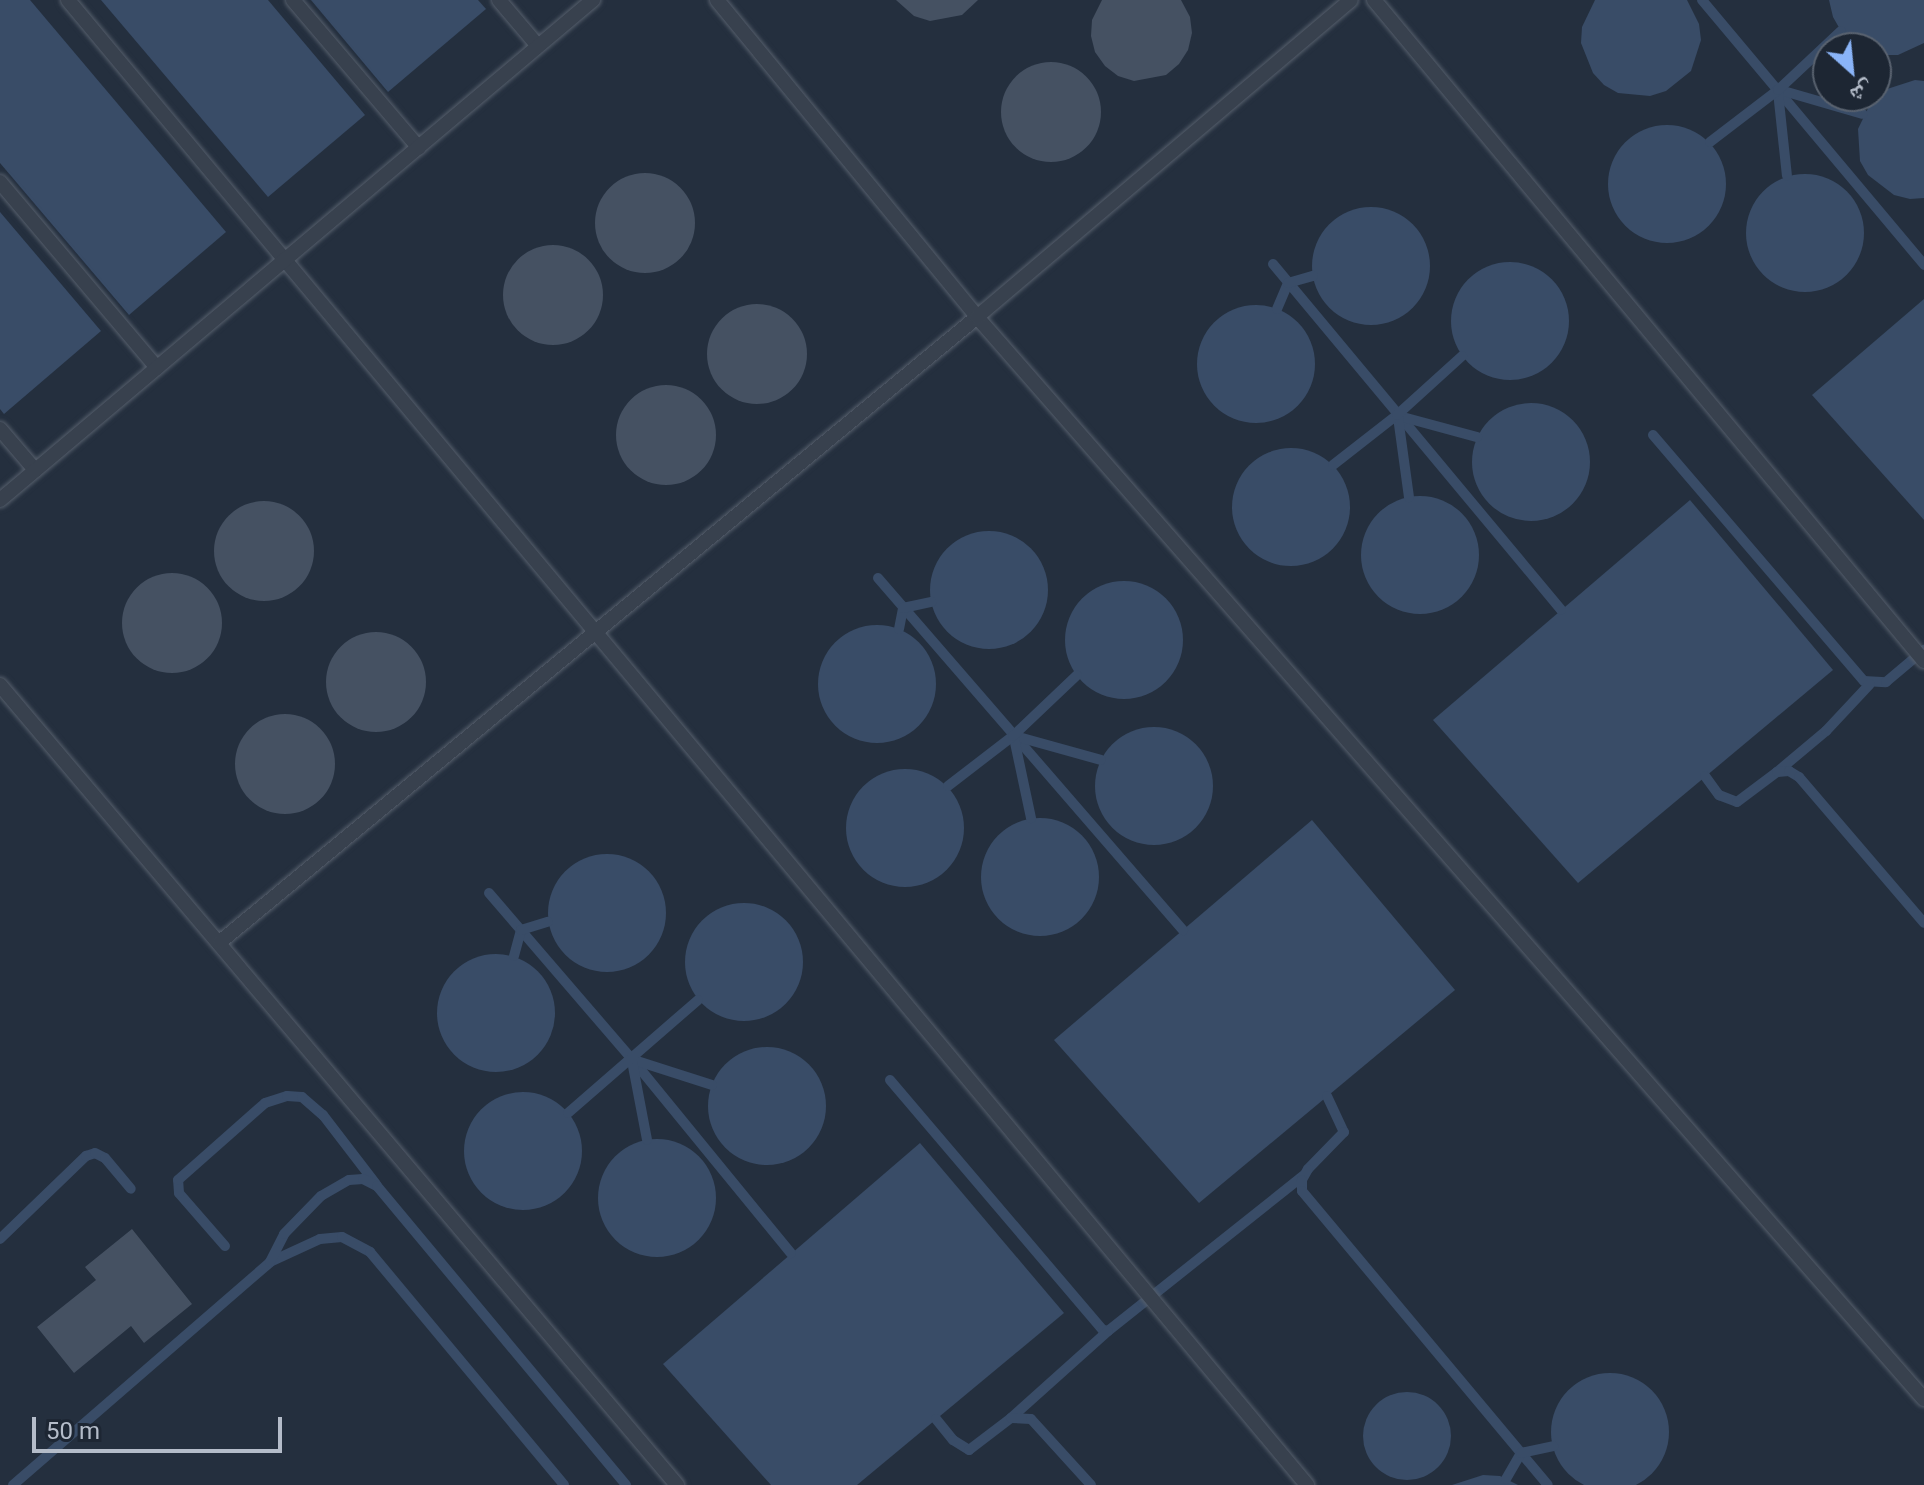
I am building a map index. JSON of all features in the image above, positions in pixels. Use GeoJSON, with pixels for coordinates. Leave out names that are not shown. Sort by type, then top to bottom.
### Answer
{"type":"FeatureCollection","features":[{"type":"Feature","properties":{"kind":"lane"},"geometry":{"type":"LineString","coordinates":[[68,0],[1307,1485]]}},
{"type":"Feature","properties":{"kind":"lane"},"geometry":{"type":"LineString","coordinates":[[293,0],[419,148]]}},
{"type":"Feature","properties":{"kind":"lane"},"geometry":{"type":"LineString","coordinates":[[499,0],[538,46]]}},
{"type":"Feature","properties":{"kind":"lane"},"geometry":{"type":"LineString","coordinates":[[0,500],[593,0]]}},
{"type":"Feature","properties":{"kind":"lane"},"geometry":{"type":"LineString","coordinates":[[717,0],[977,317],[1924,1399]]}},
{"type":"Feature","properties":{"kind":"lane"},"geometry":{"type":"LineString","coordinates":[[220,942],[977,317],[1351,0]]}},
{"type":"Feature","properties":{"kind":"lane"},"geometry":{"type":"LineString","coordinates":[[1374,0],[1924,661]]}},
{"type":"Feature","properties":{"kind":"lane"},"geometry":{"type":"LineString","coordinates":[[0,182],[157,368]]}},
{"type":"Feature","properties":{"kind":"lane"},"geometry":{"type":"LineString","coordinates":[[0,429],[35,470]]}},
{"type":"Feature","properties":{"kind":"lane"},"geometry":{"type":"LineString","coordinates":[[0,685],[677,1485]]}},
{"type":"Feature","properties":{"kind":"water"},"geometry":{"type":"Polygon","coordinates":[[[0,0],[30,0],[226,232],[129,315],[0,163],[0,0]]]}},
{"type":"Feature","properties":{"kind":"water"},"geometry":{"type":"Polygon","coordinates":[[[101,0],[268,0],[365,115],[268,197],[101,0]]]}},
{"type":"Feature","properties":{"kind":"water"},"geometry":{"type":"Polygon","coordinates":[[[311,0],[478,0],[486,9],[388,92],[311,0]]]}},
{"type":"Feature","properties":{"kind":"water"},"geometry":{"type":"Polygon","coordinates":[[[1595,0],[1687,0],[1699,24],[1701,40],[1691,71],[1666,91],[1650,96],[1618,93],[1604,85],[1593,73],[1581,43],[1582,27],[1595,0]]]}},
{"type":"Feature","properties":{"kind":"water"},"geometry":{"type":"Polygon","coordinates":[[[1829,0],[1924,0],[1924,43],[1892,55],[1892,32],[1842,32],[1833,17],[1829,0]]]}},
{"type":"Feature","properties":{"kind":"water"},"geometry":{"type":"Polygon","coordinates":[[[1915,80],[1924,81],[1924,198],[1894,195],[1868,175],[1860,161],[1858,129],[1866,112],[1892,112],[1892,87],[1915,80]]]}},
{"type":"Feature","properties":{"kind":"water"},"geometry":{"type":"Polygon","coordinates":[[[1667,125],[1690,129],[1709,142],[1722,161],[1726,184],[1722,207],[1709,226],[1690,239],[1667,243],[1644,239],[1625,226],[1612,207],[1608,184],[1612,161],[1625,142],[1644,129],[1667,125]]]}},
{"type":"Feature","properties":{"kind":"water"},"geometry":{"type":"Polygon","coordinates":[[[1805,174],[1828,178],[1847,191],[1860,210],[1864,233],[1860,256],[1847,275],[1828,288],[1805,292],[1782,288],[1763,275],[1750,256],[1746,233],[1750,210],[1763,191],[1782,178],[1805,174]]]}},
{"type":"Feature","properties":{"kind":"water"},"geometry":{"type":"Polygon","coordinates":[[[1371,207],[1394,211],[1413,224],[1426,243],[1430,266],[1426,289],[1413,308],[1394,321],[1371,325],[1348,321],[1329,308],[1316,289],[1312,266],[1316,243],[1329,224],[1348,211],[1371,207]]]}},
{"type":"Feature","properties":{"kind":"water"},"geometry":{"type":"Polygon","coordinates":[[[0,212],[101,331],[4,414],[0,409],[0,212]]]}},
{"type":"Feature","properties":{"kind":"water"},"geometry":{"type":"Polygon","coordinates":[[[1510,262],[1533,266],[1552,279],[1565,298],[1569,321],[1565,344],[1552,363],[1533,376],[1510,380],[1487,376],[1468,363],[1455,344],[1451,321],[1455,298],[1468,279],[1487,266],[1510,262]]]}},
{"type":"Feature","properties":{"kind":"water"},"geometry":{"type":"Polygon","coordinates":[[[1924,299],[1924,520],[1812,395],[1924,299]]]}},
{"type":"Feature","properties":{"kind":"water"},"geometry":{"type":"Polygon","coordinates":[[[1256,305],[1279,309],[1298,322],[1311,341],[1315,364],[1311,387],[1298,406],[1279,419],[1256,423],[1233,419],[1214,406],[1201,387],[1197,364],[1201,341],[1214,322],[1233,309],[1256,305]]]}},
{"type":"Feature","properties":{"kind":"water"},"geometry":{"type":"Polygon","coordinates":[[[1531,403],[1554,407],[1573,420],[1586,439],[1590,462],[1586,485],[1573,504],[1554,517],[1531,521],[1508,517],[1489,504],[1476,485],[1472,462],[1476,439],[1489,420],[1508,407],[1531,403]]]}},
{"type":"Feature","properties":{"kind":"water"},"geometry":{"type":"Polygon","coordinates":[[[1291,448],[1314,452],[1333,465],[1346,484],[1350,507],[1346,530],[1333,549],[1314,562],[1291,566],[1268,562],[1249,549],[1236,530],[1232,507],[1236,484],[1249,465],[1268,452],[1291,448]]]}},
{"type":"Feature","properties":{"kind":"water"},"geometry":{"type":"Polygon","coordinates":[[[1420,496],[1443,500],[1462,513],[1475,532],[1479,555],[1475,578],[1462,597],[1443,610],[1420,614],[1397,610],[1378,597],[1365,578],[1361,555],[1365,532],[1378,513],[1397,500],[1420,496]]]}},
{"type":"Feature","properties":{"kind":"water"},"geometry":{"type":"Polygon","coordinates":[[[1690,500],[1833,670],[1578,883],[1433,720],[1690,500]]]}},
{"type":"Feature","properties":{"kind":"water"},"geometry":{"type":"Polygon","coordinates":[[[989,531],[1012,535],[1031,548],[1044,567],[1048,590],[1044,613],[1031,632],[1012,645],[989,649],[966,645],[947,632],[934,613],[930,590],[934,567],[947,548],[966,535],[989,531]]]}},
{"type":"Feature","properties":{"kind":"water"},"geometry":{"type":"Polygon","coordinates":[[[1124,581],[1147,585],[1166,598],[1179,617],[1183,640],[1179,663],[1166,682],[1147,695],[1124,699],[1101,695],[1082,682],[1069,663],[1065,640],[1069,617],[1082,598],[1101,585],[1124,581]]]}},
{"type":"Feature","properties":{"kind":"water"},"geometry":{"type":"Polygon","coordinates":[[[877,625],[900,629],[919,642],[932,661],[936,684],[932,707],[919,726],[900,739],[877,743],[854,739],[835,726],[822,707],[818,684],[822,661],[835,642],[854,629],[877,625]]]}},
{"type":"Feature","properties":{"kind":"water"},"geometry":{"type":"Polygon","coordinates":[[[1154,727],[1177,731],[1196,744],[1209,763],[1213,786],[1209,809],[1196,828],[1177,841],[1154,845],[1131,841],[1112,828],[1099,809],[1095,786],[1099,763],[1112,744],[1131,731],[1154,727]]]}},
{"type":"Feature","properties":{"kind":"water"},"geometry":{"type":"Polygon","coordinates":[[[905,769],[928,773],[947,786],[960,805],[964,828],[960,851],[947,870],[928,883],[905,887],[882,883],[863,870],[850,851],[846,828],[850,805],[863,786],[882,773],[905,769]]]}},
{"type":"Feature","properties":{"kind":"water"},"geometry":{"type":"Polygon","coordinates":[[[1040,818],[1063,822],[1082,835],[1095,854],[1099,877],[1095,900],[1082,919],[1063,932],[1040,936],[1017,932],[998,919],[985,900],[981,877],[985,854],[998,835],[1017,822],[1040,818]]]}},
{"type":"Feature","properties":{"kind":"water"},"geometry":{"type":"Polygon","coordinates":[[[1312,820],[1455,990],[1199,1203],[1054,1040],[1312,820]]]}},
{"type":"Feature","properties":{"kind":"water"},"geometry":{"type":"Polygon","coordinates":[[[607,854],[630,858],[649,871],[662,890],[666,913],[662,936],[649,955],[630,968],[607,972],[584,968],[565,955],[552,936],[548,913],[552,890],[565,871],[584,858],[607,854]]]}},
{"type":"Feature","properties":{"kind":"water"},"geometry":{"type":"Polygon","coordinates":[[[744,903],[767,907],[786,920],[799,939],[803,962],[799,985],[786,1004],[767,1017],[744,1021],[721,1017],[702,1004],[689,985],[685,962],[689,939],[702,920],[721,907],[744,903]]]}},
{"type":"Feature","properties":{"kind":"water"},"geometry":{"type":"Polygon","coordinates":[[[496,954],[519,958],[538,971],[551,990],[555,1013],[551,1036],[538,1055],[519,1068],[496,1072],[473,1068],[454,1055],[441,1036],[437,1013],[441,990],[454,971],[473,958],[496,954]]]}},
{"type":"Feature","properties":{"kind":"water"},"geometry":{"type":"Polygon","coordinates":[[[767,1047],[790,1051],[809,1064],[822,1083],[826,1106],[822,1129],[809,1148],[790,1161],[767,1165],[744,1161],[725,1148],[712,1129],[708,1106],[712,1083],[725,1064],[744,1051],[767,1047]]]}},
{"type":"Feature","properties":{"kind":"water"},"geometry":{"type":"Polygon","coordinates":[[[523,1092],[546,1096],[565,1109],[578,1128],[582,1151],[578,1174],[565,1193],[546,1206],[523,1210],[500,1206],[481,1193],[468,1174],[464,1151],[468,1128],[481,1109],[500,1096],[523,1092]]]}},
{"type":"Feature","properties":{"kind":"water"},"geometry":{"type":"Polygon","coordinates":[[[657,1139],[680,1143],[699,1156],[712,1175],[716,1198],[712,1221],[699,1240],[680,1253],[657,1257],[634,1253],[615,1240],[602,1221],[598,1198],[602,1175],[615,1156],[634,1143],[657,1139]]]}},
{"type":"Feature","properties":{"kind":"water"},"geometry":{"type":"Polygon","coordinates":[[[920,1143],[1064,1313],[857,1485],[771,1485],[663,1364],[920,1143]]]}},
{"type":"Feature","properties":{"kind":"water"},"geometry":{"type":"Polygon","coordinates":[[[1610,1373],[1643,1383],[1659,1399],[1669,1432],[1659,1465],[1643,1481],[1610,1491],[1577,1481],[1561,1465],[1551,1432],[1561,1399],[1577,1383],[1610,1373]]]}},
{"type":"Feature","properties":{"kind":"water"},"geometry":{"type":"Polygon","coordinates":[[[1407,1392],[1424,1396],[1438,1405],[1447,1419],[1451,1436],[1447,1453],[1438,1467],[1424,1476],[1407,1480],[1390,1476],[1376,1467],[1367,1453],[1363,1436],[1367,1419],[1376,1405],[1390,1396],[1407,1392]]]}},
{"type":"Feature","properties":{"kind":"water"},"geometry":{"type":"Polygon","coordinates":[[[1483,1475],[1500,1476],[1518,1485],[1452,1485],[1483,1475]]]}},
{"type":"Feature","properties":{"kind":"building"},"geometry":{"type":"Polygon","coordinates":[[[896,0],[978,0],[962,15],[930,21],[914,16],[896,0]]]}},
{"type":"Feature","properties":{"kind":"building"},"geometry":{"type":"Polygon","coordinates":[[[1102,0],[1181,0],[1190,17],[1192,33],[1188,50],[1179,64],[1166,75],[1134,81],[1118,76],[1105,66],[1095,52],[1091,36],[1092,20],[1102,0]]]}},
{"type":"Feature","properties":{"kind":"building"},"geometry":{"type":"Polygon","coordinates":[[[1051,62],[1079,70],[1093,84],[1101,112],[1093,140],[1079,154],[1051,162],[1023,154],[1009,140],[1001,112],[1009,84],[1023,70],[1051,62]]]}},
{"type":"Feature","properties":{"kind":"building"},"geometry":{"type":"Polygon","coordinates":[[[645,173],[664,177],[681,187],[691,204],[695,223],[691,242],[681,259],[664,269],[645,273],[626,269],[609,259],[599,242],[595,223],[599,204],[609,187],[626,177],[645,173]]]}},
{"type":"Feature","properties":{"kind":"building"},"geometry":{"type":"Polygon","coordinates":[[[553,245],[581,253],[595,267],[603,295],[595,323],[581,337],[553,345],[525,337],[511,323],[503,295],[511,267],[525,253],[553,245]]]}},
{"type":"Feature","properties":{"kind":"building"},"geometry":{"type":"Polygon","coordinates":[[[757,304],[785,312],[799,326],[807,354],[799,382],[785,396],[757,404],[729,396],[715,382],[707,354],[715,326],[729,312],[757,304]]]}},
{"type":"Feature","properties":{"kind":"building"},"geometry":{"type":"Polygon","coordinates":[[[666,385],[694,393],[708,407],[716,435],[708,463],[694,477],[666,485],[638,477],[624,463],[616,435],[624,407],[638,393],[666,385]]]}},
{"type":"Feature","properties":{"kind":"building"},"geometry":{"type":"Polygon","coordinates":[[[264,501],[292,509],[306,523],[314,551],[306,579],[292,593],[264,601],[236,593],[222,579],[214,551],[222,523],[236,509],[264,501]]]}},
{"type":"Feature","properties":{"kind":"building"},"geometry":{"type":"Polygon","coordinates":[[[172,573],[200,581],[214,595],[222,623],[214,651],[200,665],[172,673],[144,665],[130,651],[122,623],[130,595],[144,581],[172,573]]]}},
{"type":"Feature","properties":{"kind":"building"},"geometry":{"type":"Polygon","coordinates":[[[376,632],[404,640],[418,654],[426,682],[418,710],[404,724],[376,732],[348,724],[334,710],[326,682],[334,654],[348,640],[376,632]]]}},
{"type":"Feature","properties":{"kind":"building"},"geometry":{"type":"Polygon","coordinates":[[[285,714],[313,722],[327,736],[335,764],[327,792],[313,806],[285,814],[257,806],[243,792],[235,764],[243,736],[257,722],[285,714]]]}},
{"type":"Feature","properties":{"kind":"building"},"geometry":{"type":"Polygon","coordinates":[[[132,1229],[192,1304],[144,1343],[131,1326],[74,1373],[37,1327],[96,1280],[85,1267],[132,1229]]]}},
{"type":"Feature","properties":{"kind":"waterway"},"geometry":{"type":"LineString","coordinates":[[1702,0],[1924,265]]}},
{"type":"Feature","properties":{"kind":"waterway"},"geometry":{"type":"LineString","coordinates":[[1710,142],[1778,90],[1841,31]]}},
{"type":"Feature","properties":{"kind":"waterway"},"geometry":{"type":"LineString","coordinates":[[1780,90],[1863,114]]}},
{"type":"Feature","properties":{"kind":"waterway"},"geometry":{"type":"LineString","coordinates":[[1778,92],[1787,176]]}},
{"type":"Feature","properties":{"kind":"waterway"},"geometry":{"type":"LineString","coordinates":[[1273,264],[1561,610]]}},
{"type":"Feature","properties":{"kind":"waterway"},"geometry":{"type":"LineString","coordinates":[[1277,309],[1288,283],[1313,276]]}},
{"type":"Feature","properties":{"kind":"waterway"},"geometry":{"type":"LineString","coordinates":[[1333,465],[1397,415],[1462,356]]}},
{"type":"Feature","properties":{"kind":"waterway"},"geometry":{"type":"LineString","coordinates":[[1399,416],[1477,437]]}},
{"type":"Feature","properties":{"kind":"waterway"},"geometry":{"type":"LineString","coordinates":[[1398,417],[1409,497]]}},
{"type":"Feature","properties":{"kind":"waterway"},"geometry":{"type":"LineString","coordinates":[[1653,435],[1864,681],[1886,682],[1924,650]]}},
{"type":"Feature","properties":{"kind":"waterway"},"geometry":{"type":"LineString","coordinates":[[878,578],[1183,930]]}},
{"type":"Feature","properties":{"kind":"waterway"},"geometry":{"type":"LineString","coordinates":[[899,629],[903,608],[931,602]]}},
{"type":"Feature","properties":{"kind":"waterway"},"geometry":{"type":"LineString","coordinates":[[948,786],[1013,736],[1077,675]]}},
{"type":"Feature","properties":{"kind":"waterway"},"geometry":{"type":"LineString","coordinates":[[1777,772],[1826,731],[1870,684]]}},
{"type":"Feature","properties":{"kind":"waterway"},"geometry":{"type":"LineString","coordinates":[[1015,736],[1101,760]]}},
{"type":"Feature","properties":{"kind":"waterway"},"geometry":{"type":"LineString","coordinates":[[1014,738],[1031,818]]}},
{"type":"Feature","properties":{"kind":"waterway"},"geometry":{"type":"LineString","coordinates":[[1705,776],[1719,795],[1737,802],[1777,772],[1789,771],[1799,777],[1924,923]]}},
{"type":"Feature","properties":{"kind":"waterway"},"geometry":{"type":"LineString","coordinates":[[489,893],[632,1059],[791,1253]]}},
{"type":"Feature","properties":{"kind":"waterway"},"geometry":{"type":"LineString","coordinates":[[514,956],[521,930],[548,922]]}},
{"type":"Feature","properties":{"kind":"waterway"},"geometry":{"type":"LineString","coordinates":[[568,1113],[698,1000]]}},
{"type":"Feature","properties":{"kind":"waterway"},"geometry":{"type":"LineString","coordinates":[[634,1060],[712,1085]]}},
{"type":"Feature","properties":{"kind":"waterway"},"geometry":{"type":"LineString","coordinates":[[632,1061],[647,1140]]}},
{"type":"Feature","properties":{"kind":"waterway"},"geometry":{"type":"LineString","coordinates":[[890,1080],[1103,1330],[1108,1331],[1304,1175]]}},
{"type":"Feature","properties":{"kind":"waterway"},"geometry":{"type":"LineString","coordinates":[[225,1246],[179,1193],[178,1180],[265,1103],[287,1096],[302,1097],[323,1115],[376,1184]]}},
{"type":"Feature","properties":{"kind":"waterway"},"geometry":{"type":"LineString","coordinates":[[1327,1096],[1344,1132],[1308,1169],[1302,1180],[1302,1191],[1548,1485]]}},
{"type":"Feature","properties":{"kind":"waterway"},"geometry":{"type":"LineString","coordinates":[[0,1239],[86,1156],[95,1153],[105,1158],[131,1189]]}},
{"type":"Feature","properties":{"kind":"waterway"},"geometry":{"type":"LineString","coordinates":[[13,1485],[270,1262],[284,1234],[321,1196],[349,1180],[363,1179],[377,1186],[626,1485]]}},
{"type":"Feature","properties":{"kind":"waterway"},"geometry":{"type":"LineString","coordinates":[[270,1262],[320,1239],[342,1237],[370,1252],[564,1485]]}},
{"type":"Feature","properties":{"kind":"waterway"},"geometry":{"type":"LineString","coordinates":[[1011,1418],[1108,1331]]}},
{"type":"Feature","properties":{"kind":"waterway"},"geometry":{"type":"LineString","coordinates":[[936,1419],[953,1440],[969,1450],[1011,1418],[1031,1419],[1091,1485]]}},
{"type":"Feature","properties":{"kind":"waterway"},"geometry":{"type":"LineString","coordinates":[[1506,1479],[1521,1453],[1553,1446]]}}]}
